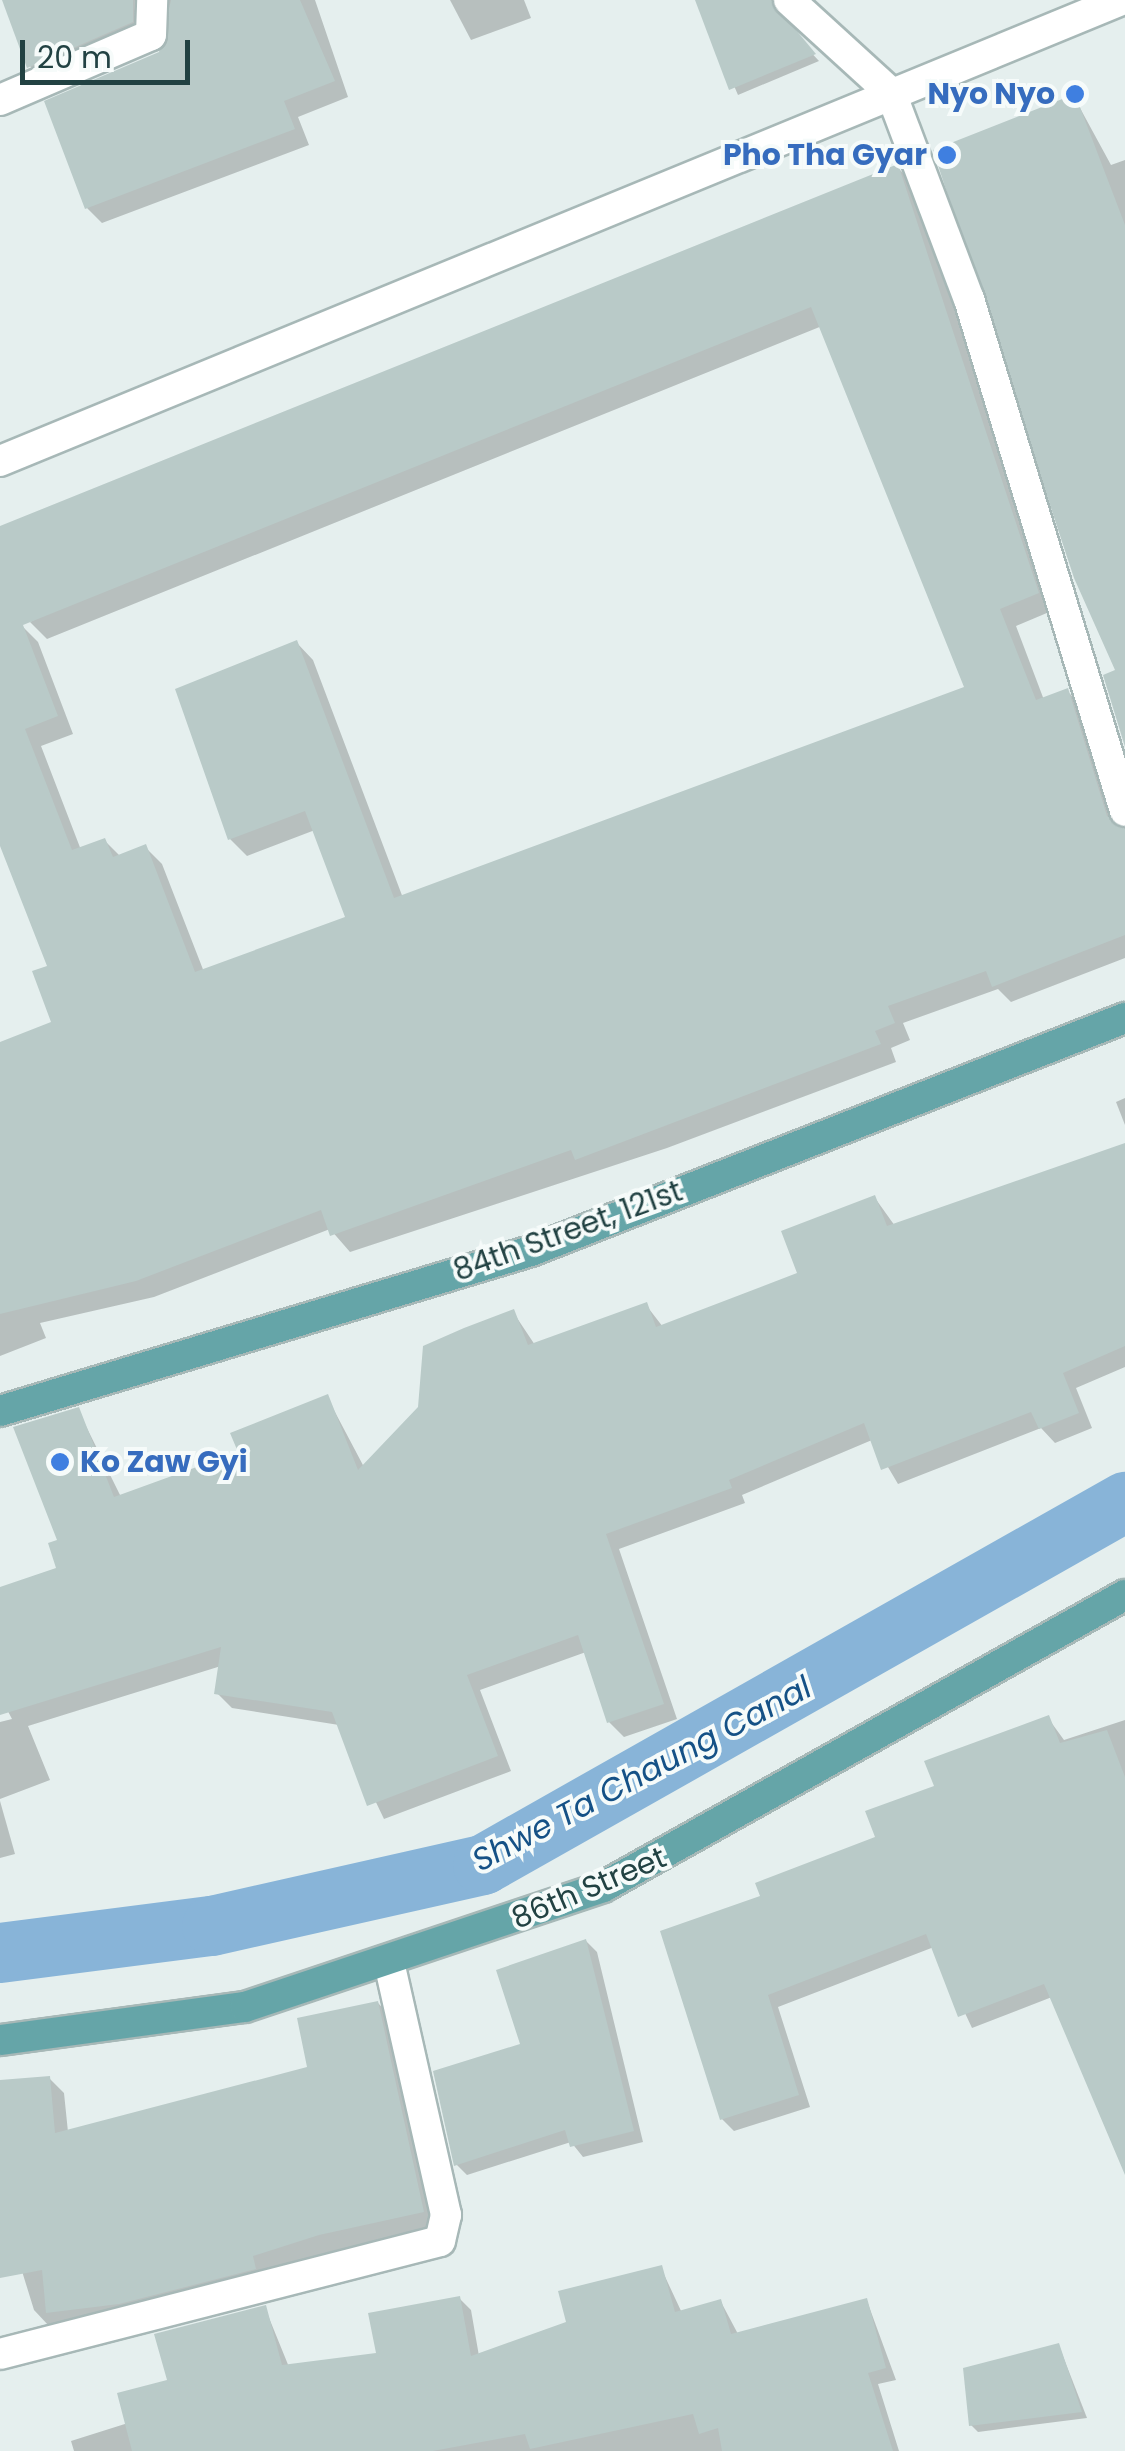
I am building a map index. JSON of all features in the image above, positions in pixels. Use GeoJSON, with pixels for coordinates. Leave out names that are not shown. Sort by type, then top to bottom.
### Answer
{"type":"FeatureCollection","features":[{"type":"Feature","properties":{"kind":"main road","name":"84th Street, 121st"},"geometry":{"type":"LineString","coordinates":[[0,1412],[531,1251],[1125,1018]]}},
{"type":"Feature","properties":{"kind":"main road","name":"86th Street"},"geometry":{"type":"LineString","coordinates":[[0,2040],[245,2007],[604,1887],[1125,1594]]}},
{"type":"Feature","properties":{"kind":"street"},"geometry":{"type":"LineString","coordinates":[[0,100],[151,35],[152,0]]}},
{"type":"Feature","properties":{"kind":"street"},"geometry":{"type":"LineString","coordinates":[[789,0],[890,93],[968,298],[1125,810]]}},
{"type":"Feature","properties":{"kind":"street"},"geometry":{"type":"LineString","coordinates":[[0,461],[1121,0]]}},
{"type":"Feature","properties":{"kind":"street"},"geometry":{"type":"LineString","coordinates":[[0,2354],[440,2241],[446,2215],[389,1962]]}},
{"type":"Feature","properties":{"kind":"building"},"geometry":{"type":"Polygon","coordinates":[[[2,0],[133,0],[133,22],[27,68],[2,0]]]}},
{"type":"Feature","properties":{"kind":"building"},"geometry":{"type":"Polygon","coordinates":[[[171,0],[300,0],[335,81],[284,101],[295,129],[85,209],[44,101],[159,52],[171,0]]]}},
{"type":"Feature","properties":{"kind":"building"},"geometry":{"type":"Polygon","coordinates":[[[695,0],[771,0],[816,54],[729,90],[695,0]]]}},
{"type":"Feature","properties":{"kind":"building"},"geometry":{"type":"Polygon","coordinates":[[[1075,94],[1125,225],[1125,747],[1103,675],[1115,670],[1074,578],[933,150],[1075,94]]]}},
{"type":"Feature","properties":{"kind":"building"},"geometry":{"type":"Polygon","coordinates":[[[898,164],[1039,593],[1000,609],[1036,700],[1068,688],[1107,816],[1125,829],[1125,935],[992,987],[986,971],[888,1006],[895,1023],[875,1031],[881,1044],[575,1160],[571,1150],[330,1236],[321,1210],[136,1281],[0,1314],[0,1042],[51,1022],[32,971],[47,966],[0,846],[0,526],[898,164]],[[811,307],[23,625],[58,716],[25,729],[72,850],[105,838],[113,857],[146,844],[195,972],[345,917],[305,811],[228,840],[175,689],[297,640],[394,898],[964,687],[811,307]]]}},
{"type":"Feature","properties":{"kind":"building"},"geometry":{"type":"Polygon","coordinates":[[[1125,1143],[1125,1346],[1063,1373],[1079,1413],[1039,1429],[1031,1412],[881,1470],[864,1423],[729,1480],[732,1488],[606,1534],[664,1704],[607,1723],[578,1635],[467,1675],[498,1756],[367,1806],[332,1712],[214,1694],[221,1647],[0,1715],[0,1587],[56,1568],[48,1543],[57,1540],[13,1427],[79,1407],[114,1497],[238,1452],[230,1433],[328,1394],[358,1470],[418,1407],[423,1346],[464,1328],[514,1309],[528,1345],[647,1302],[656,1327],[797,1273],[781,1231],[875,1195],[887,1226],[1125,1143]]]}},
{"type":"Feature","properties":{"kind":"building"},"geometry":{"type":"Polygon","coordinates":[[[1049,1715],[1060,1743],[1107,1730],[1125,1777],[1125,2175],[1044,1984],[958,2017],[926,1934],[768,1995],[799,2095],[720,2120],[660,1931],[760,1896],[755,1883],[875,1837],[865,1811],[934,1786],[924,1761],[1049,1715]]]}},
{"type":"Feature","properties":{"kind":"building"},"geometry":{"type":"Polygon","coordinates":[[[586,1939],[634,2131],[570,2147],[565,2130],[454,2166],[433,2071],[520,2044],[496,1970],[586,1939]]]}},
{"type":"Feature","properties":{"kind":"building"},"geometry":{"type":"Polygon","coordinates":[[[378,2001],[424,2212],[319,2235],[253,2256],[256,2269],[119,2304],[46,2313],[42,2270],[0,2278],[0,2080],[50,2076],[55,2133],[307,2067],[297,2018],[378,2001]]]}},
{"type":"Feature","properties":{"kind":"building"},"geometry":{"type":"Polygon","coordinates":[[[662,2265],[675,2312],[721,2299],[731,2334],[867,2298],[886,2368],[868,2373],[893,2451],[722,2451],[718,2428],[699,2434],[693,2414],[530,2449],[525,2434],[433,2451],[132,2451],[117,2393],[167,2380],[154,2334],[266,2305],[282,2365],[376,2353],[368,2313],[460,2296],[471,2356],[566,2322],[558,2291],[662,2265]]]}},
{"type":"Feature","properties":{"kind":"building"},"geometry":{"type":"Polygon","coordinates":[[[1059,2343],[1082,2412],[969,2426],[963,2368],[1059,2343]]]}},
{"type":"Feature","properties":{"kind":"waterway","name":"Shwe Ta Chaung Canal"},"geometry":{"type":"LineString","coordinates":[[0,1953],[212,1926],[483,1865],[1125,1502]]}},
{"type":"Feature","properties":{"kind":"place","name":"Nyo Nyo"},"geometry":{"type":"Point","coordinates":[1075,94]}},
{"type":"Feature","properties":{"kind":"place","name":"Pho Tha Gyar"},"geometry":{"type":"Point","coordinates":[947,155]}},
{"type":"Feature","properties":{"kind":"place","name":"Ko Zaw Gyi"},"geometry":{"type":"Point","coordinates":[60,1462]}}]}
